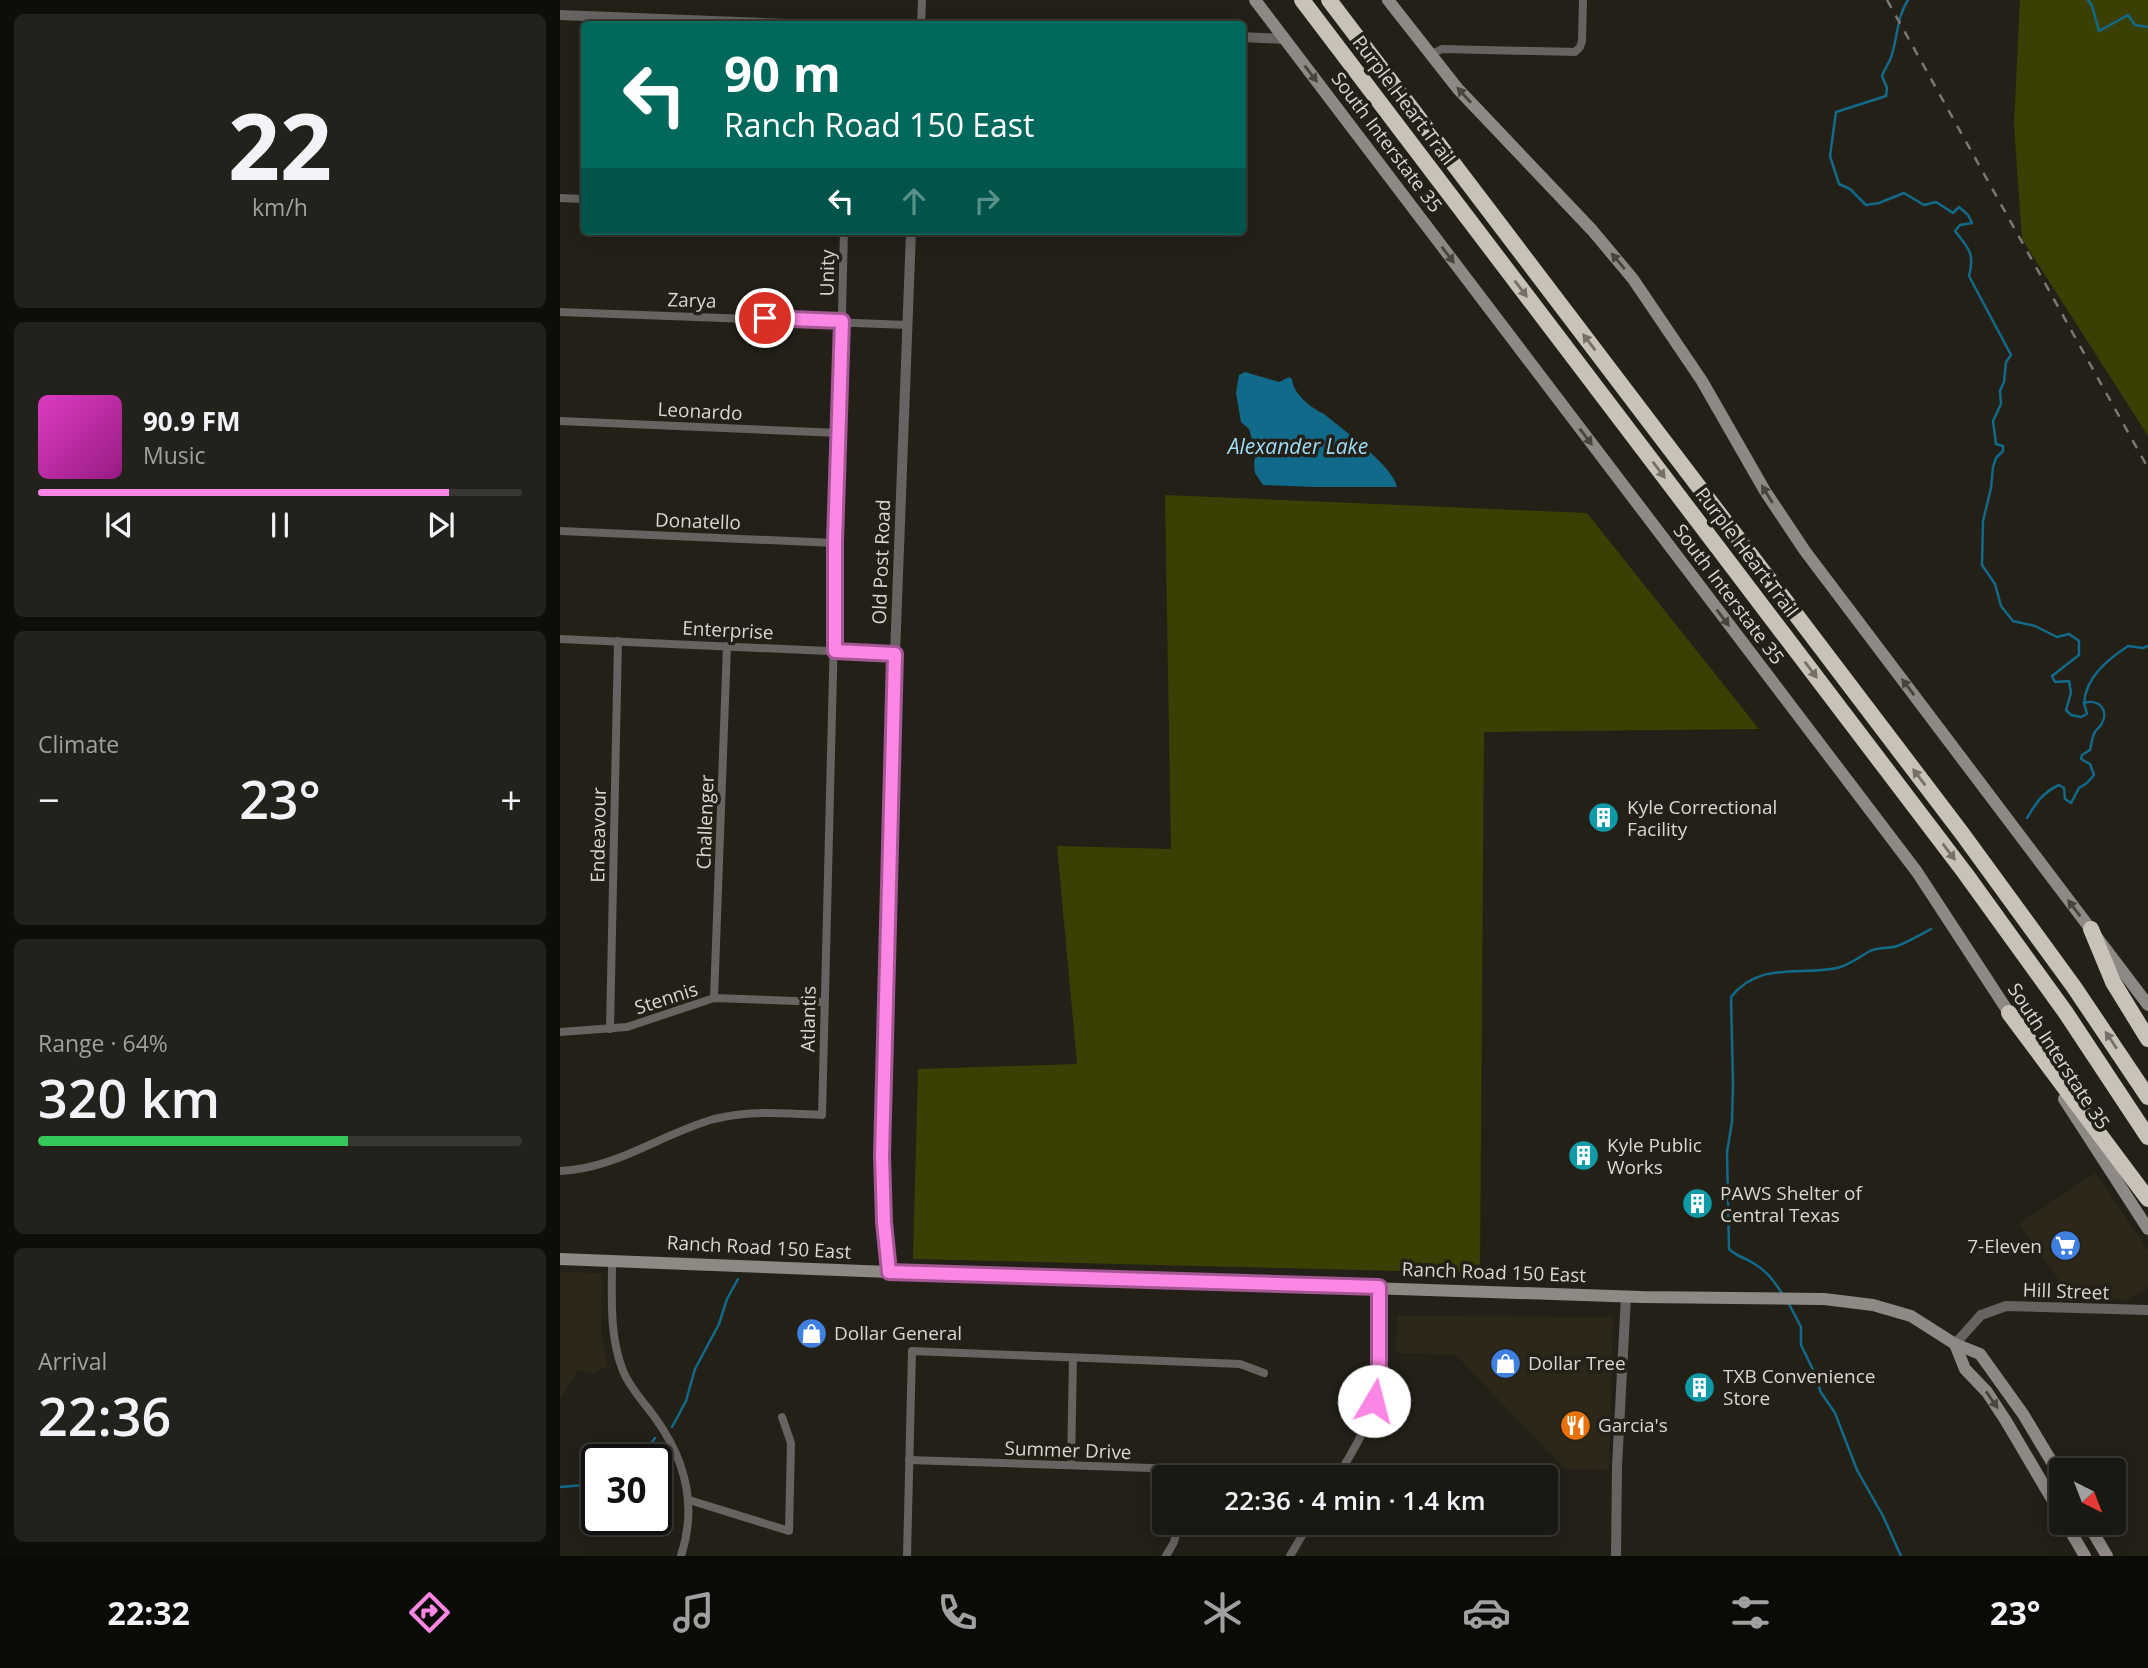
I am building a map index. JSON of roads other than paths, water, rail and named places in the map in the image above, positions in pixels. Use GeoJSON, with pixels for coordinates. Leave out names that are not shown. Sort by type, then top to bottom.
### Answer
{"type":"FeatureCollection","features":[{"type":"Feature","properties":{"kind":"highway","name":"Purple Heart Trail"},"geometry":{"type":"LineString","coordinates":[[1302,0],[1965,873],[2066,1013],[2148,1137]]}},
{"type":"Feature","properties":{"kind":"highway","name":"Purple Heart Trail"},"geometry":{"type":"LineString","coordinates":[[1329,0],[1961,832],[2074,986],[2148,1097]]}},
{"type":"Feature","properties":{"kind":"highway"},"geometry":{"type":"LineString","coordinates":[[2091,929],[2113,982],[2148,1039]]}},
{"type":"Feature","properties":{"kind":"highway"},"geometry":{"type":"LineString","coordinates":[[2009,1013],[2148,1199]]}},
{"type":"Feature","properties":{"kind":"main road","name":"South Interstate 35"},"geometry":{"type":"LineString","coordinates":[[1255,0],[1917,872],[2148,1229]]}},
{"type":"Feature","properties":{"kind":"main road"},"geometry":{"type":"LineString","coordinates":[[1388,0],[1430,55],[1494,128],[1592,230],[1633,279],[1666,324],[1765,491],[1805,551],[2147,1002]]}},
{"type":"Feature","properties":{"kind":"main road","name":"Ranch Road 150 East"},"geometry":{"type":"LineString","coordinates":[[560,1259],[1626,1296],[1824,1299],[1873,1305],[1911,1316],[1955,1344],[1980,1354],[2000,1379],[2049,1458]]}},
{"type":"Feature","properties":{"kind":"main road"},"geometry":{"type":"LineString","coordinates":[[1955,1344],[1965,1369],[1987,1392],[2049,1494]]}},
{"type":"Feature","properties":{"kind":"main road"},"geometry":{"type":"LineString","coordinates":[[2073,1535],[2085,1556]]}},
{"type":"Feature","properties":{"kind":"main road"},"geometry":{"type":"LineString","coordinates":[[2095,1535],[2107,1556]]}},
{"type":"Feature","properties":{"kind":"street"},"geometry":{"type":"LineString","coordinates":[[921,21],[922,0]]}},
{"type":"Feature","properties":{"kind":"street"},"geometry":{"type":"LineString","coordinates":[[1430,55],[1442,49],[1575,52],[1582,41],[1583,0]]}},
{"type":"Feature","properties":{"kind":"street"},"geometry":{"type":"LineString","coordinates":[[560,15],[711,21]]}},
{"type":"Feature","properties":{"kind":"street"},"geometry":{"type":"LineString","coordinates":[[1246,37],[1284,39]]}},
{"type":"Feature","properties":{"kind":"street"},"geometry":{"type":"LineString","coordinates":[[560,198],[581,199]]}},
{"type":"Feature","properties":{"kind":"street","name":"Unity"},"geometry":{"type":"LineString","coordinates":[[835,651],[835,542],[844,235]]}},
{"type":"Feature","properties":{"kind":"street","name":"Old Post Road"},"geometry":{"type":"LineString","coordinates":[[889,1272],[882,1155],[895,654],[912,235]]}},
{"type":"Feature","properties":{"kind":"street","name":"Zarya"},"geometry":{"type":"LineString","coordinates":[[560,312],[908,325]]}},
{"type":"Feature","properties":{"kind":"street","name":"Leonardo"},"geometry":{"type":"LineString","coordinates":[[560,421],[839,433]]}},
{"type":"Feature","properties":{"kind":"street","name":"Donatello"},"geometry":{"type":"LineString","coordinates":[[560,531],[835,542]]}},
{"type":"Feature","properties":{"kind":"street","name":"Enterprise"},"geometry":{"type":"LineString","coordinates":[[560,639],[895,654]]}},
{"type":"Feature","properties":{"kind":"street","name":"Endeavour"},"geometry":{"type":"LineString","coordinates":[[610,1029],[618,641]]}},
{"type":"Feature","properties":{"kind":"street","name":"Challenger"},"geometry":{"type":"LineString","coordinates":[[714,998],[727,646]]}},
{"type":"Feature","properties":{"kind":"street","name":"Atlantis"},"geometry":{"type":"LineString","coordinates":[[560,1171],[597,1167],[714,1119],[758,1112],[822,1115],[823,1002],[835,651]]}},
{"type":"Feature","properties":{"kind":"street","name":"Stennis"},"geometry":{"type":"LineString","coordinates":[[560,1032],[610,1029],[642,1023],[714,998],[823,1002]]}},
{"type":"Feature","properties":{"kind":"street"},"geometry":{"type":"LineString","coordinates":[[612,1260],[612,1319],[619,1358],[627,1380],[676,1451],[685,1475],[689,1500],[688,1522],[681,1556]]}},
{"type":"Feature","properties":{"kind":"street"},"geometry":{"type":"LineString","coordinates":[[1344,1465],[1362,1433],[1377,1389],[1380,1359],[1379,1287]]}},
{"type":"Feature","properties":{"kind":"street"},"geometry":{"type":"LineString","coordinates":[[1616,1556],[1617,1466],[1626,1296]]}},
{"type":"Feature","properties":{"kind":"street"},"geometry":{"type":"LineString","coordinates":[[2128,1310],[2148,1304]]}},
{"type":"Feature","properties":{"kind":"street","name":"Hill Street"},"geometry":{"type":"LineString","coordinates":[[1955,1344],[1981,1315],[2006,1306],[2148,1310]]}},
{"type":"Feature","properties":{"kind":"street"},"geometry":{"type":"LineString","coordinates":[[907,1556],[912,1351],[1240,1364],[1264,1373]]}},
{"type":"Feature","properties":{"kind":"street"},"geometry":{"type":"LineString","coordinates":[[1071,1465],[1073,1358]]}},
{"type":"Feature","properties":{"kind":"street"},"geometry":{"type":"LineString","coordinates":[[689,1500],[789,1531],[791,1443],[782,1417]]}},
{"type":"Feature","properties":{"kind":"street","name":"Summer Drive"},"geometry":{"type":"LineString","coordinates":[[909,1460],[1071,1465],[1152,1471]]}},
{"type":"Feature","properties":{"kind":"street"},"geometry":{"type":"LineString","coordinates":[[1166,1556],[1176,1535]]}},
{"type":"Feature","properties":{"kind":"street"},"geometry":{"type":"LineString","coordinates":[[1290,1556],[1301,1535]]}},
{"type":"Feature","properties":{"kind":"water","name":"Alexander Lake"},"geometry":{"type":"Polygon","coordinates":[[[1245,372],[1279,382],[1289,377],[1292,379],[1293,385],[1304,400],[1377,459],[1397,487],[1263,485],[1255,473],[1256,453],[1249,429],[1241,422],[1236,393],[1239,375],[1245,372]]]}},
{"type":"Feature","properties":{"kind":"waterway"},"geometry":{"type":"LineString","coordinates":[[1908,0],[1901,14],[1890,60],[1882,76],[1887,88],[1886,96],[1836,112],[1830,156],[1839,184],[1850,189],[1866,205],[1904,193],[1924,205],[1936,202],[1953,213],[1959,207],[1972,223],[1960,225],[1955,231],[1971,256],[1969,276],[2011,355],[2006,362],[2000,391],[2001,404],[1993,421],[1996,444],[2003,446],[2003,451],[1996,458],[1993,467],[1983,521],[1982,565],[1995,584],[2001,606],[2013,621],[2035,626],[2057,637],[2069,634],[2079,641],[2079,655],[2052,676],[2055,682],[2069,681],[2071,693],[2066,710],[2071,715],[2081,717],[2087,714],[2084,703]]}},
{"type":"Feature","properties":{"kind":"waterway"},"geometry":{"type":"LineString","coordinates":[[2088,0],[2099,31],[2128,15],[2135,25],[2148,27]]}},
{"type":"Feature","properties":{"kind":"waterway"},"geometry":{"type":"LineString","coordinates":[[2027,818],[2048,791],[2059,785],[2064,788],[2065,799],[2071,803],[2079,788],[2094,775],[2090,764],[2081,759],[2082,755],[2090,750],[2104,711],[2094,702],[2084,703],[2089,685],[2105,663],[2128,646],[2148,646]]}},
{"type":"Feature","properties":{"kind":"waterway"},"geometry":{"type":"LineString","coordinates":[[1783,1295],[1762,1269],[1729,1249],[1727,1152],[1732,1122],[1733,1084],[1731,997],[1754,978],[1781,972],[1837,968],[1870,951],[1897,946],[1931,929]]}},
{"type":"Feature","properties":{"kind":"waterway"},"geometry":{"type":"LineString","coordinates":[[672,1427],[686,1401],[695,1369],[719,1324],[727,1299],[738,1279]]}},
{"type":"Feature","properties":{"kind":"waterway"},"geometry":{"type":"LineString","coordinates":[[1789,1304],[1801,1327],[1801,1345],[1818,1380],[1820,1391],[1835,1413],[1857,1470],[1883,1516],[1901,1556]]}},
{"type":"Feature","properties":{"kind":"waterway"},"geometry":{"type":"LineString","coordinates":[[651,1444],[655,1438]]}},
{"type":"Feature","properties":{"kind":"waterway"},"geometry":{"type":"LineString","coordinates":[[560,1487],[581,1485]]}},
{"type":"Feature","properties":{"kind":"railway"},"geometry":{"type":"LineString","coordinates":[[1887,0],[2148,468]]}},
{"type":"Feature","properties":{"kind":"place","name":"Kyle Correctional Facility"},"geometry":{"type":"Point","coordinates":[1604,818]}},
{"type":"Feature","properties":{"kind":"place","name":"Kyle Public Works"},"geometry":{"type":"Point","coordinates":[1584,1156]}},
{"type":"Feature","properties":{"kind":"place","name":"PAWS Shelter of Central Texas"},"geometry":{"type":"Point","coordinates":[1697,1204]}},
{"type":"Feature","properties":{"kind":"place","name":"7-Eleven"},"geometry":{"type":"Point","coordinates":[2065,1246]}},
{"type":"Feature","properties":{"kind":"place","name":"Dollar General"},"geometry":{"type":"Point","coordinates":[811,1333]}},
{"type":"Feature","properties":{"kind":"place","name":"Dollar Tree"},"geometry":{"type":"Point","coordinates":[1505,1363]}},
{"type":"Feature","properties":{"kind":"place","name":"TXB Convenience Store"},"geometry":{"type":"Point","coordinates":[1700,1387]}},
{"type":"Feature","properties":{"kind":"place","name":"Garcia's"},"geometry":{"type":"Point","coordinates":[1575,1425]}}]}
